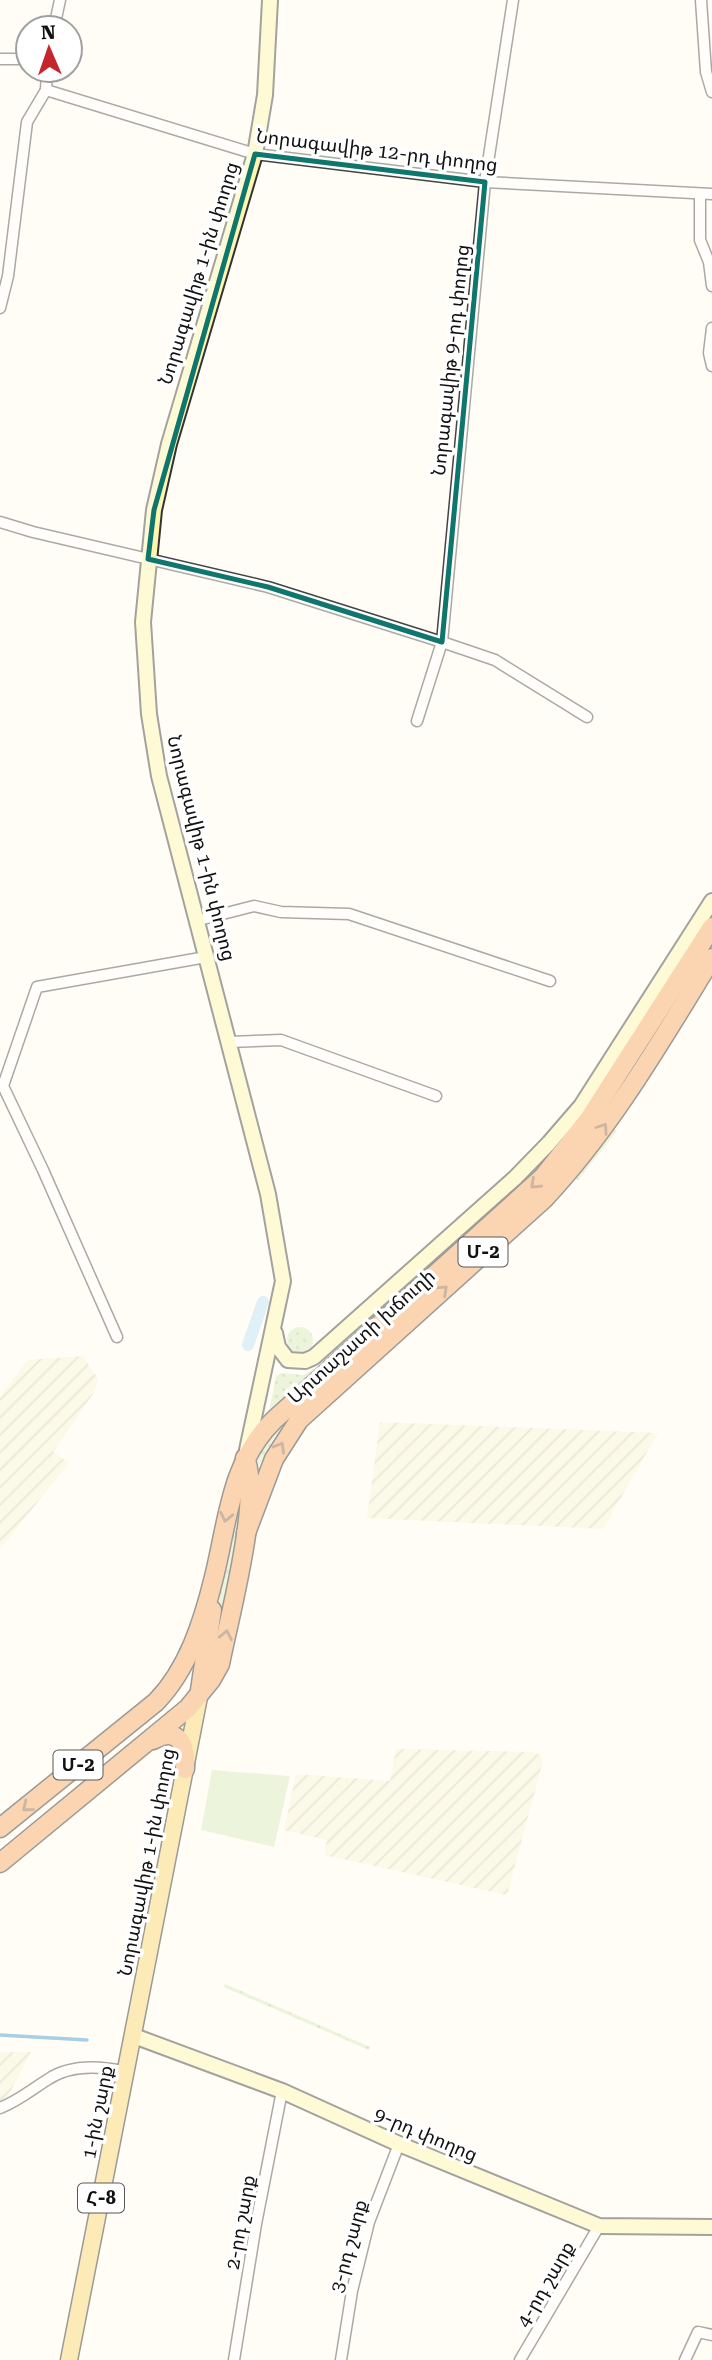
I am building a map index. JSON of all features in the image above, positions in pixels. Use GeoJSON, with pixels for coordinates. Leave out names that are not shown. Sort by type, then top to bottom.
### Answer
{"type":"FeatureCollection","features":[{"type":"Feature","properties":{"kind":"highway","name":"Արտաշատի խճուղի"},"geometry":{"type":"LineString","coordinates":[[245,1458],[254,1442],[274,1420],[543,1177],[589,1119],[712,927]]}},
{"type":"Feature","properties":{"kind":"highway","name":"Արտաշատի խճուղի"},"geometry":{"type":"LineString","coordinates":[[246,1533],[274,1459],[299,1420],[544,1199],[571,1170],[600,1133],[712,958]]}},
{"type":"Feature","properties":{"kind":"highway","name":"Մ-2"},"geometry":{"type":"LineString","coordinates":[[0,1863],[144,1746],[199,1697],[220,1664],[246,1533],[251,1481],[245,1458]]}},
{"type":"Feature","properties":{"kind":"highway","name":"Մ-2"},"geometry":{"type":"LineString","coordinates":[[0,1828],[169,1689],[185,1662],[214,1578],[235,1482],[245,1458]]}},
{"type":"Feature","properties":{"kind":"highway","name":"Մ-2"},"geometry":{"type":"LineString","coordinates":[[199,1697],[212,1617],[214,1578]]}},
{"type":"Feature","properties":{"kind":"highway"},"geometry":{"type":"LineString","coordinates":[[144,1746],[161,1736],[175,1736],[184,1746],[185,1769]]}},
{"type":"Feature","properties":{"kind":"main road","name":"Նորագավիթ 1-ին փողոց"},"geometry":{"type":"LineString","coordinates":[[245,1458],[283,1281],[268,1194],[159,776],[149,714],[143,622],[154,510],[169,444],[255,154],[265,95],[270,0]]}},
{"type":"Feature","properties":{"kind":"main road","name":"Արտաշատի խճուղի"},"geometry":{"type":"LineString","coordinates":[[274,1328],[278,1347],[288,1360],[296,1362],[314,1357],[515,1178],[581,1106],[712,901]]}},
{"type":"Feature","properties":{"kind":"main road","name":"Նորագավիթ 1-ին փողոց"},"geometry":{"type":"LineString","coordinates":[[134,2036],[199,1697]]}},
{"type":"Feature","properties":{"kind":"main road","name":"1-ին շարք"},"geometry":{"type":"LineString","coordinates":[[69,2360],[134,2036]]}},
{"type":"Feature","properties":{"kind":"main road","name":"9-րդ փողոց"},"geometry":{"type":"LineString","coordinates":[[134,2036],[282,2091],[399,2144],[599,2226],[712,2227]]}},
{"type":"Feature","properties":{"kind":"street","name":"Նորագավիթ 9-րդ փողոց"},"geometry":{"type":"LineString","coordinates":[[417,721],[442,642],[485,182],[513,0]]}},
{"type":"Feature","properties":{"kind":"street"},"geometry":{"type":"LineString","coordinates":[[701,0],[706,72],[712,92]]}},
{"type":"Feature","properties":{"kind":"street"},"geometry":{"type":"LineString","coordinates":[[0,308],[8,276],[27,122],[46,90],[46,84]]}},
{"type":"Feature","properties":{"kind":"street","name":"Նորագավիթ 12-րդ փողոց"},"geometry":{"type":"LineString","coordinates":[[46,90],[255,154],[485,182],[712,194]]}},
{"type":"Feature","properties":{"kind":"street"},"geometry":{"type":"LineString","coordinates":[[700,194],[700,240],[709,262],[712,286]]}},
{"type":"Feature","properties":{"kind":"street"},"geometry":{"type":"LineString","coordinates":[[712,328],[709,352],[712,366]]}},
{"type":"Feature","properties":{"kind":"street"},"geometry":{"type":"LineString","coordinates":[[0,522],[268,587],[442,642],[495,660],[587,717]]}},
{"type":"Feature","properties":{"kind":"street"},"geometry":{"type":"LineString","coordinates":[[195,921],[254,906],[281,912],[349,914],[550,981]]}},
{"type":"Feature","properties":{"kind":"street"},"geometry":{"type":"LineString","coordinates":[[117,1337],[3,1086],[37,986],[206,957]]}},
{"type":"Feature","properties":{"kind":"street"},"geometry":{"type":"LineString","coordinates":[[228,1042],[281,1040],[436,1096]]}},
{"type":"Feature","properties":{"kind":"street"},"geometry":{"type":"LineString","coordinates":[[0,2108],[17,2101],[49,2077],[70,2070],[102,2066],[127,2072]]}},
{"type":"Feature","properties":{"kind":"street","name":"2-րդ շարք"},"geometry":{"type":"LineString","coordinates":[[234,2360],[256,2224],[282,2091]]}},
{"type":"Feature","properties":{"kind":"street","name":"3-րդ շարք"},"geometry":{"type":"LineString","coordinates":[[341,2360],[352,2291],[369,2222],[399,2144]]}},
{"type":"Feature","properties":{"kind":"street","name":"4-րդ շարք"},"geometry":{"type":"LineString","coordinates":[[520,2360],[599,2226]]}},
{"type":"Feature","properties":{"kind":"street"},"geometry":{"type":"LineString","coordinates":[[685,2360],[698,2332],[712,2335]]}},
{"type":"Feature","properties":{"kind":"highlighted area"},"geometry":{"type":"Polygon","coordinates":[[[255,154],[485,182],[442,642],[268,587],[148,559],[154,510],[255,154]]]}},
{"type":"Feature","properties":{"kind":"shaded area"},"geometry":{"type":"Polygon","coordinates":[[[83,1356],[98,1379],[93,1394],[53,1452],[69,1463],[0,1549],[0,1396],[28,1360],[83,1356]]]}},
{"type":"Feature","properties":{"kind":"shaded area"},"geometry":{"type":"Polygon","coordinates":[[[380,1422],[658,1433],[603,1529],[367,1518],[380,1422]]]}},
{"type":"Feature","properties":{"kind":"shaded area"},"geometry":{"type":"Polygon","coordinates":[[[396,1749],[534,1752],[540,1755],[543,1761],[507,1895],[324,1855],[327,1840],[284,1830],[296,1774],[390,1781],[396,1749]]]}},
{"type":"Feature","properties":{"kind":"shaded area"},"geometry":{"type":"Polygon","coordinates":[[[0,2052],[31,2052],[4,2104],[0,2104],[0,2052]]]}},
{"type":"Feature","properties":{"kind":"green space"},"geometry":{"type":"Polygon","coordinates":[[[614,1128],[617,1131],[578,1180],[574,1178],[614,1128]]]}},
{"type":"Feature","properties":{"kind":"green space"},"geometry":{"type":"Polygon","coordinates":[[[300,1327],[309,1331],[313,1340],[309,1349],[300,1353],[291,1349],[287,1340],[291,1331],[300,1327]]]}},
{"type":"Feature","properties":{"kind":"green space"},"geometry":{"type":"Polygon","coordinates":[[[320,1366],[321,1368],[275,1410],[269,1412],[276,1376],[281,1373],[303,1375],[320,1366]]]}},
{"type":"Feature","properties":{"kind":"green space"},"geometry":{"type":"Polygon","coordinates":[[[311,1397],[274,1438],[256,1471],[263,1438],[311,1397]]]}},
{"type":"Feature","properties":{"kind":"green space"},"geometry":{"type":"Polygon","coordinates":[[[236,1511],[243,1512],[223,1619],[216,1617],[236,1511]]]}},
{"type":"Feature","properties":{"kind":"green space"},"geometry":{"type":"Polygon","coordinates":[[[212,1770],[290,1776],[274,1847],[201,1830],[212,1770]]]}},
{"type":"Feature","properties":{"kind":"green space"},"geometry":{"type":"Polygon","coordinates":[[[225,1984],[370,2047],[369,2050],[224,1987],[225,1984]]]}},
{"type":"Feature","properties":{"kind":"waterway"},"geometry":{"type":"LineString","coordinates":[[248,1345],[263,1302]]}},
{"type":"Feature","properties":{"kind":"waterway"},"geometry":{"type":"LineString","coordinates":[[0,2035],[87,2040]]}}]}
